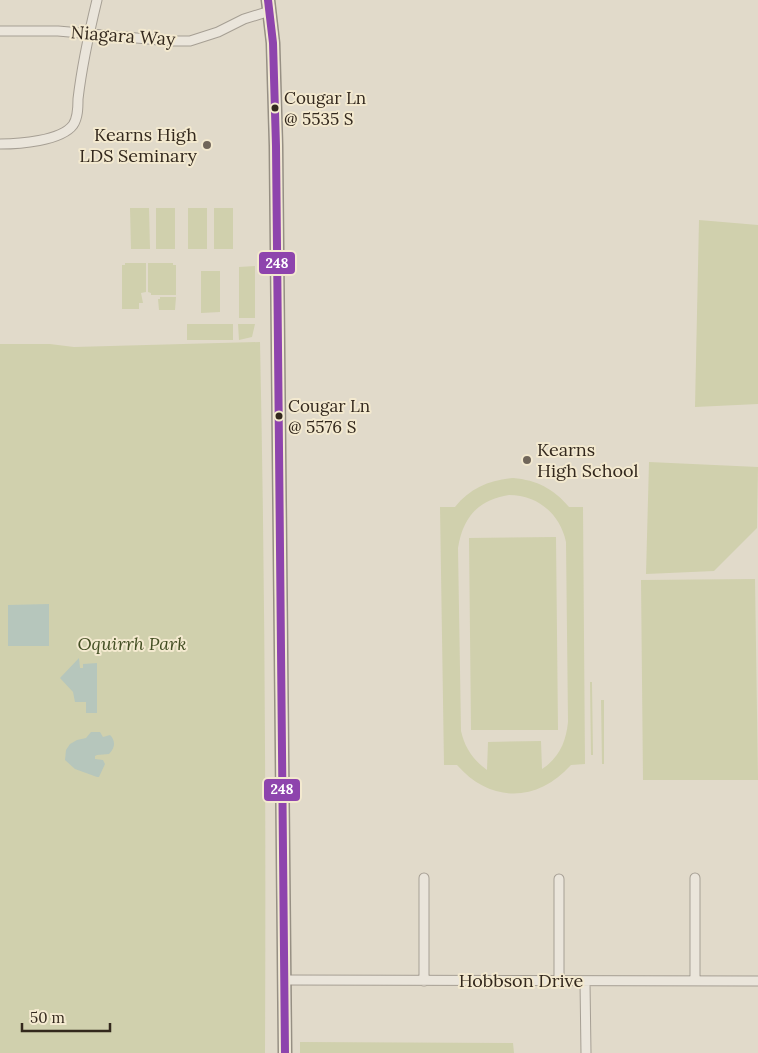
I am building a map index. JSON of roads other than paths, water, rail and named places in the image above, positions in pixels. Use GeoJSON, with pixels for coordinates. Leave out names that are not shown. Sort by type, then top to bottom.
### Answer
{"type":"FeatureCollection","features":[{"type":"Feature","properties":{"kind":"main road"},"geometry":{"type":"LineString","coordinates":[[269,6],[273,43],[276,178],[285,1053]]}},
{"type":"Feature","properties":{"kind":"street"},"geometry":{"type":"LineString","coordinates":[[0,144],[23,143],[56,136],[68,130],[73,124],[77,114],[82,65],[97,0]]}},
{"type":"Feature","properties":{"kind":"street","name":"Niagara Way"},"geometry":{"type":"LineString","coordinates":[[0,31],[58,31],[170,41],[190,40],[218,32],[269,6]]}},
{"type":"Feature","properties":{"kind":"street"},"geometry":{"type":"LineString","coordinates":[[424,878],[424,981]]}},
{"type":"Feature","properties":{"kind":"street"},"geometry":{"type":"LineString","coordinates":[[695,878],[695,981]]}},
{"type":"Feature","properties":{"kind":"street"},"geometry":{"type":"LineString","coordinates":[[559,879],[559,981]]}},
{"type":"Feature","properties":{"kind":"street","name":"Hobbson Drive"},"geometry":{"type":"LineString","coordinates":[[284,980],[758,981]]}},
{"type":"Feature","properties":{"kind":"street"},"geometry":{"type":"LineString","coordinates":[[585,982],[586,1053]]}},
{"type":"Feature","properties":{"kind":"place","name":"Cougar Ln @ 5535 S"},"geometry":{"type":"Point","coordinates":[275,108]}},
{"type":"Feature","properties":{"kind":"place","name":"Kearns High LDS Seminary"},"geometry":{"type":"Point","coordinates":[207,145]}},
{"type":"Feature","properties":{"kind":"place","name":"Cougar Ln @ 5576 S"},"geometry":{"type":"Point","coordinates":[279,416]}},
{"type":"Feature","properties":{"kind":"place","name":"Kearns High School"},"geometry":{"type":"Point","coordinates":[527,460]}},
{"type":"Feature","properties":{"kind":"park label","name":"Oquirrh Park"},"geometry":{"type":"Point","coordinates":[132,644]}}]}
